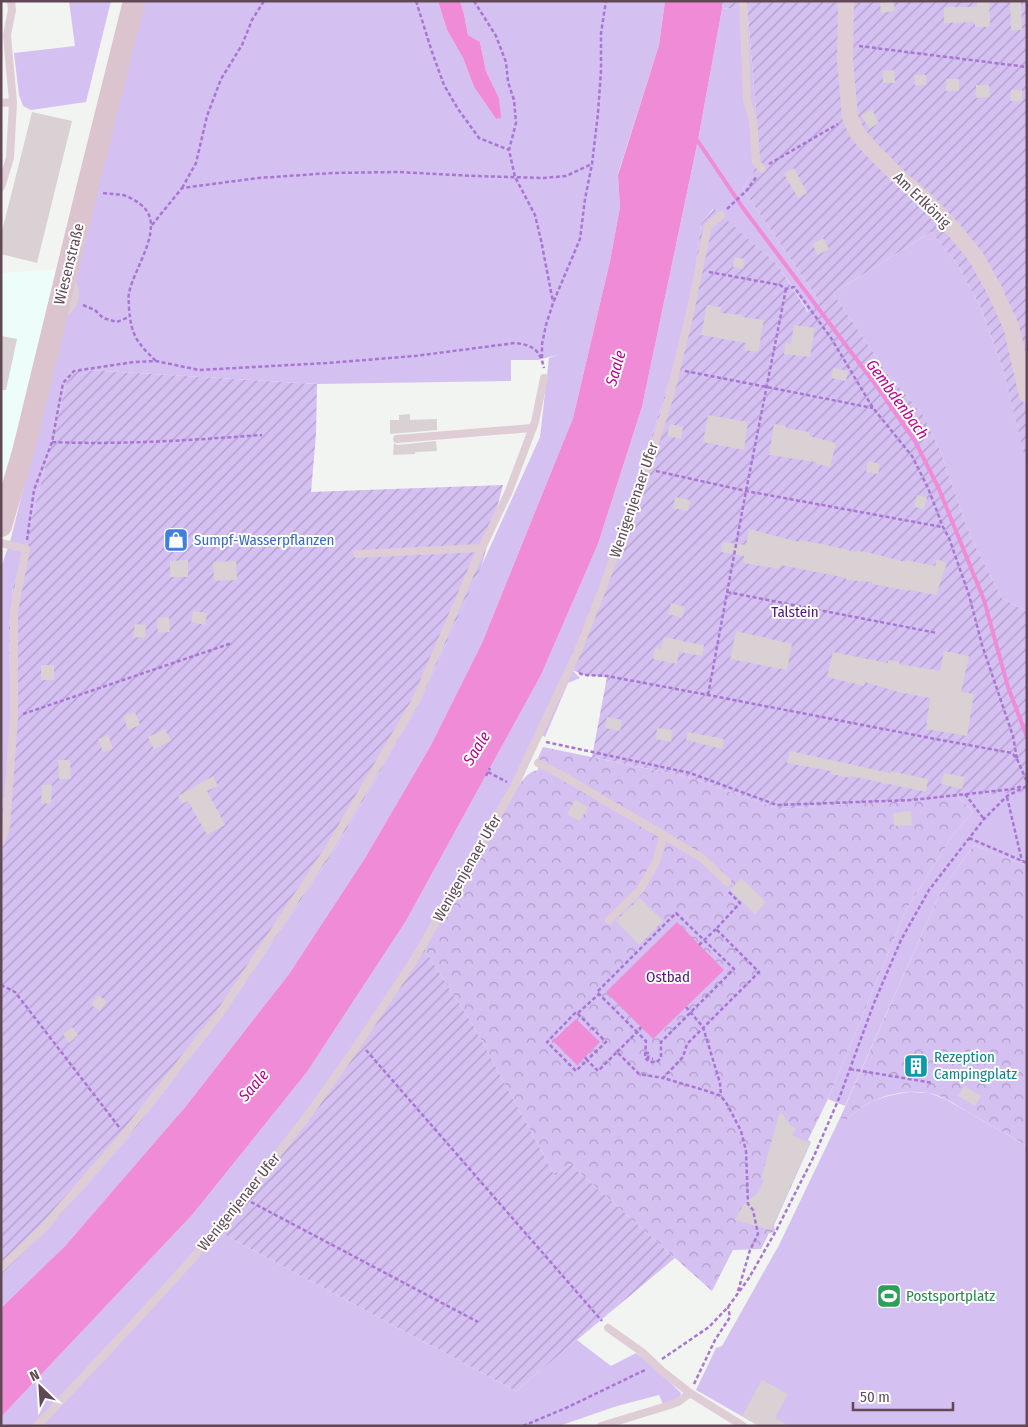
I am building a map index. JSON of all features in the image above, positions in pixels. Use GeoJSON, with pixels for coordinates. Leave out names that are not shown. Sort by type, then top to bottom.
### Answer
{"type":"FeatureCollection","features":[{"type":"Feature","properties":{"kind":"street","name":"Wiesenstraße"},"geometry":{"type":"LineString","coordinates":[[1,526],[23,452],[134,1]]}},
{"type":"Feature","properties":{"kind":"street","name":"Am Erlkönig"},"geometry":{"type":"LineString","coordinates":[[846,1],[845,60],[850,117],[858,133],[871,149],[928,202],[976,257],[994,289],[1011,326],[1027,394]]}},
{"type":"Feature","properties":{"kind":"lane"},"geometry":{"type":"LineString","coordinates":[[1,187],[10,158],[13,102],[4,36],[12,10],[11,1]]}},
{"type":"Feature","properties":{"kind":"lane"},"geometry":{"type":"LineString","coordinates":[[743,1],[747,100],[754,121],[756,162],[762,169]]}},
{"type":"Feature","properties":{"kind":"lane"},"geometry":{"type":"LineString","coordinates":[[1,103],[13,102]]}},
{"type":"Feature","properties":{"kind":"lane","name":"Wenigenjenaer Ufer"},"geometry":{"type":"LineString","coordinates":[[37,1426],[194,1257],[308,1115],[414,960],[514,787],[569,672],[647,469],[670,395],[708,226],[721,215]]}},
{"type":"Feature","properties":{"kind":"lane"},"geometry":{"type":"LineString","coordinates":[[55,320],[69,311],[75,302],[76,293],[73,284],[66,275]]}},
{"type":"Feature","properties":{"kind":"lane"},"geometry":{"type":"LineString","coordinates":[[1,1268],[44,1226],[126,1134],[220,1013],[330,847],[416,700],[481,548],[509,491],[532,428],[544,378]]}},
{"type":"Feature","properties":{"kind":"lane"},"geometry":{"type":"LineString","coordinates":[[397,439],[532,428]]}},
{"type":"Feature","properties":{"kind":"lane"},"geometry":{"type":"LineString","coordinates":[[1,543],[26,549],[14,611],[14,717],[6,827],[1,842]]}},
{"type":"Feature","properties":{"kind":"lane"},"geometry":{"type":"LineString","coordinates":[[357,554],[481,548]]}},
{"type":"Feature","properties":{"kind":"lane"},"geometry":{"type":"LineString","coordinates":[[538,763],[558,772],[702,858],[728,882]]}},
{"type":"Feature","properties":{"kind":"lane"},"geometry":{"type":"LineString","coordinates":[[609,920],[640,890],[657,860],[663,835]]}},
{"type":"Feature","properties":{"kind":"lane"},"geometry":{"type":"LineString","coordinates":[[608,1328],[642,1352],[674,1382],[743,1426]]}},
{"type":"Feature","properties":{"kind":"lane"},"geometry":{"type":"LineString","coordinates":[[601,1426],[670,1405],[678,1402],[690,1393]]}},
{"type":"Feature","properties":{"kind":"path"},"geometry":{"type":"LineString","coordinates":[[152,225],[182,188],[196,163],[207,116],[221,80],[242,45],[252,20],[264,1]]}},
{"type":"Feature","properties":{"kind":"path"},"geometry":{"type":"LineString","coordinates":[[416,1],[444,85],[458,109],[479,138],[510,150]]}},
{"type":"Feature","properties":{"kind":"path"},"geometry":{"type":"LineString","coordinates":[[474,1],[496,36],[506,62],[508,82],[514,100],[516,123],[510,150],[515,177],[535,215],[542,240],[553,303]]}},
{"type":"Feature","properties":{"kind":"path"},"geometry":{"type":"LineString","coordinates":[[544,378],[542,344],[546,325],[553,303],[580,239],[592,164],[601,71],[601,33],[606,1]]}},
{"type":"Feature","properties":{"kind":"path"},"geometry":{"type":"LineString","coordinates":[[846,44],[1027,67]]}},
{"type":"Feature","properties":{"kind":"path"},"geometry":{"type":"LineString","coordinates":[[735,201],[747,190],[762,169],[850,117]]}},
{"type":"Feature","properties":{"kind":"path"},"geometry":{"type":"LineString","coordinates":[[182,188],[258,178],[332,173],[398,172],[544,178],[566,176],[592,164]]}},
{"type":"Feature","properties":{"kind":"path"},"geometry":{"type":"LineString","coordinates":[[87,189],[124,196],[134,200],[149,213],[152,225],[149,241],[128,294],[133,333],[140,346],[156,361]]}},
{"type":"Feature","properties":{"kind":"path"},"geometry":{"type":"LineString","coordinates":[[698,270],[780,285],[786,289],[794,287],[831,338],[873,408],[912,456],[949,538],[969,595],[982,645],[1013,736],[1017,759],[1027,784]]}},
{"type":"Feature","properties":{"kind":"path"},"geometry":{"type":"LineString","coordinates":[[708,695],[786,289]]}},
{"type":"Feature","properties":{"kind":"path"},"geometry":{"type":"LineString","coordinates":[[75,302],[95,310],[103,318],[116,322],[130,317]]}},
{"type":"Feature","properties":{"kind":"path"},"geometry":{"type":"LineString","coordinates":[[26,549],[34,490],[52,442],[63,383],[74,371],[134,362],[156,361],[200,370],[327,363],[415,356],[515,343],[530,346],[542,358]]}},
{"type":"Feature","properties":{"kind":"path"},"geometry":{"type":"LineString","coordinates":[[676,370],[873,408]]}},
{"type":"Feature","properties":{"kind":"path"},"geometry":{"type":"LineString","coordinates":[[52,442],[89,444],[161,442],[262,435]]}},
{"type":"Feature","properties":{"kind":"path"},"geometry":{"type":"LineString","coordinates":[[647,469],[746,491],[943,527]]}},
{"type":"Feature","properties":{"kind":"path"},"geometry":{"type":"LineString","coordinates":[[727,592],[937,633]]}},
{"type":"Feature","properties":{"kind":"path"},"geometry":{"type":"LineString","coordinates":[[14,717],[232,643]]}},
{"type":"Feature","properties":{"kind":"path"},"geometry":{"type":"LineString","coordinates":[[578,673],[607,676],[1012,753],[1017,759]]}},
{"type":"Feature","properties":{"kind":"path"},"geometry":{"type":"LineString","coordinates":[[537,740],[690,773],[777,805],[912,800],[1013,789],[1027,784]]}},
{"type":"Feature","properties":{"kind":"path"},"geometry":{"type":"LineString","coordinates":[[486,776],[489,770],[514,787]]}},
{"type":"Feature","properties":{"kind":"path"},"geometry":{"type":"LineString","coordinates":[[523,1426],[566,1408],[655,1364],[709,1327],[728,1307],[749,1278],[785,1213],[817,1148],[840,1096],[874,1003],[902,940],[929,890],[984,819],[1007,796],[1027,784]]}},
{"type":"Feature","properties":{"kind":"path"},"geometry":{"type":"LineString","coordinates":[[965,794],[984,819]]}},
{"type":"Feature","properties":{"kind":"path"},"geometry":{"type":"LineString","coordinates":[[1007,796],[1022,861]]}},
{"type":"Feature","properties":{"kind":"path"},"geometry":{"type":"LineString","coordinates":[[969,838],[1027,863]]}},
{"type":"Feature","properties":{"kind":"path"},"geometry":{"type":"LineString","coordinates":[[699,945],[740,903],[723,887],[728,882]]}},
{"type":"Feature","properties":{"kind":"path"},"geometry":{"type":"LineString","coordinates":[[578,1014],[606,1042],[586,1059],[576,1071],[547,1042],[576,1012],[578,1014],[599,994],[597,992],[676,913],[734,969],[661,1042],[660,1058],[657,1062],[650,1062],[645,1058],[646,1041],[599,994]]}},
{"type":"Feature","properties":{"kind":"path"},"geometry":{"type":"LineString","coordinates":[[662,1078],[683,1057],[686,1044],[759,972],[716,929]]}},
{"type":"Feature","properties":{"kind":"path"},"geometry":{"type":"LineString","coordinates":[[1,985],[15,992],[126,1134]]}},
{"type":"Feature","properties":{"kind":"path"},"geometry":{"type":"LineString","coordinates":[[686,1007],[704,1027],[720,1082],[721,1096],[741,1131],[746,1151],[748,1204],[753,1210],[758,1234],[750,1250],[737,1294]]}},
{"type":"Feature","properties":{"kind":"path"},"geometry":{"type":"LineString","coordinates":[[586,1059],[598,1071],[641,1027]]}},
{"type":"Feature","properties":{"kind":"path"},"geometry":{"type":"LineString","coordinates":[[359,1042],[608,1328]]}},
{"type":"Feature","properties":{"kind":"path"},"geometry":{"type":"LineString","coordinates":[[617,1052],[639,1074],[662,1078],[721,1096]]}},
{"type":"Feature","properties":{"kind":"path"},"geometry":{"type":"LineString","coordinates":[[645,1053],[649,1053],[648,1058],[652,1058]]}},
{"type":"Feature","properties":{"kind":"path"},"geometry":{"type":"LineString","coordinates":[[850,1069],[933,1083]]}},
{"type":"Feature","properties":{"kind":"path"},"geometry":{"type":"LineString","coordinates":[[243,1198],[478,1322]]}},
{"type":"Feature","properties":{"kind":"path"},"geometry":{"type":"LineString","coordinates":[[690,1393],[715,1340],[730,1317],[728,1307]]}},
{"type":"Feature","properties":{"kind":"shaded area"},"geometry":{"type":"Polygon","coordinates":[[[61,269],[1,498],[1,273],[61,269]]]}},
{"type":"Feature","properties":{"kind":"green space"},"geometry":{"type":"Polygon","coordinates":[[[69,1],[111,1],[86,102],[31,110],[23,106],[19,95],[14,53],[75,46],[69,1]]]}},
{"type":"Feature","properties":{"kind":"green space"},"geometry":{"type":"Polygon","coordinates":[[[143,1],[438,1],[447,30],[463,58],[474,87],[496,119],[500,118],[499,98],[486,71],[480,42],[468,35],[460,1],[665,1],[659,45],[618,174],[620,207],[610,261],[573,418],[482,643],[431,745],[365,858],[289,974],[186,1106],[65,1246],[1,1308],[1,1275],[48,1229],[129,1137],[223,1015],[336,848],[420,701],[540,437],[549,358],[557,355],[538,360],[511,360],[511,381],[317,384],[70,369],[13,587],[9,627],[11,733],[7,779],[1,816],[1,568],[11,538],[143,1]]]}},
{"type":"Feature","properties":{"kind":"green space","name":"Talstein"},"geometry":{"type":"Polygon","coordinates":[[[722,1],[1027,1],[1027,466],[1003,369],[981,308],[956,262],[931,232],[833,293],[887,373],[923,415],[939,448],[971,538],[1002,598],[1027,612],[1027,791],[1025,792],[779,809],[688,777],[592,757],[607,677],[584,675],[572,670],[569,661],[613,551],[643,465],[674,365],[693,286],[701,224],[714,209],[777,264],[808,312],[819,301],[743,189],[760,160],[747,6],[722,9],[722,1]]]}},
{"type":"Feature","properties":{"kind":"green space"},"geometry":{"type":"Polygon","coordinates":[[[747,6],[760,160],[743,189],[819,301],[809,312],[777,264],[713,209],[701,224],[693,286],[674,365],[643,465],[572,670],[580,678],[568,683],[545,737],[537,732],[511,785],[411,958],[352,1048],[248,1187],[191,1255],[32,1426],[1,1426],[1,1417],[193,1214],[307,1072],[406,921],[541,675],[598,544],[642,407],[698,140],[722,9],[747,6]]]}},
{"type":"Feature","properties":{"kind":"green space"},"geometry":{"type":"Polygon","coordinates":[[[931,232],[956,262],[981,308],[1003,369],[1024,452],[1027,466],[1027,612],[1002,598],[971,538],[939,448],[923,415],[887,373],[833,293],[931,232]]]}},
{"type":"Feature","properties":{"kind":"green space"},"geometry":{"type":"Polygon","coordinates":[[[70,369],[317,384],[316,434],[311,492],[503,485],[482,565],[420,701],[336,848],[223,1015],[129,1137],[48,1229],[1,1275],[1,816],[7,779],[11,733],[9,627],[13,587],[70,369]]]}},
{"type":"Feature","properties":{"kind":"green space","name":"Ostbad"},"geometry":{"type":"Polygon","coordinates":[[[543,747],[688,777],[779,809],[957,796],[973,812],[954,833],[906,910],[828,1099],[808,1140],[811,1142],[774,1225],[775,1232],[769,1233],[761,1249],[733,1250],[712,1291],[570,1164],[555,1176],[473,1025],[424,949],[517,788],[528,774],[538,770],[538,758],[543,747]]]}},
{"type":"Feature","properties":{"kind":"green space"},"geometry":{"type":"Polygon","coordinates":[[[1027,791],[1027,866],[974,845],[941,891],[845,1106],[828,1099],[906,910],[954,833],[973,812],[957,796],[1027,791]]]}},
{"type":"Feature","properties":{"kind":"green space"},"geometry":{"type":"Polygon","coordinates":[[[974,845],[1027,866],[1027,1146],[948,1100],[928,1093],[906,1092],[884,1097],[864,1106],[847,1120],[840,1118],[941,891],[974,845]]]}},
{"type":"Feature","properties":{"kind":"green space"},"geometry":{"type":"Polygon","coordinates":[[[424,949],[473,1025],[555,1176],[570,1164],[675,1258],[516,1391],[219,1232],[424,949]]]}},
{"type":"Feature","properties":{"kind":"green space","name":"Postsportplatz"},"geometry":{"type":"Polygon","coordinates":[[[911,1092],[929,1093],[945,1099],[1027,1146],[1027,1426],[759,1426],[696,1390],[716,1348],[722,1346],[779,1245],[840,1118],[847,1120],[861,1108],[876,1100],[911,1092]]]}},
{"type":"Feature","properties":{"kind":"green space"},"geometry":{"type":"Polygon","coordinates":[[[219,1232],[516,1391],[577,1340],[611,1366],[636,1353],[651,1364],[681,1393],[679,1398],[663,1404],[659,1395],[617,1406],[559,1426],[41,1426],[219,1232]]]}},
{"type":"Feature","properties":{"kind":"water"},"geometry":{"type":"Polygon","coordinates":[[[438,1],[460,1],[468,35],[480,42],[486,71],[499,98],[501,118],[496,119],[474,87],[463,58],[447,30],[438,1]]]}},
{"type":"Feature","properties":{"kind":"water","name":"Saale"},"geometry":{"type":"Polygon","coordinates":[[[665,1],[722,1],[698,140],[642,407],[598,544],[541,675],[406,921],[307,1072],[193,1214],[1,1417],[1,1308],[65,1246],[186,1106],[289,974],[365,858],[431,745],[482,643],[573,418],[610,261],[620,207],[618,175],[659,45],[665,1]]]}},
{"type":"Feature","properties":{"kind":"water"},"geometry":{"type":"Polygon","coordinates":[[[677,922],[724,970],[653,1039],[606,992],[677,922]]]}},
{"type":"Feature","properties":{"kind":"water"},"geometry":{"type":"Polygon","coordinates":[[[576,1019],[600,1042],[577,1065],[553,1041],[576,1019]]]}},
{"type":"Feature","properties":{"kind":"building"},"geometry":{"type":"Polygon","coordinates":[[[893,1],[895,11],[881,13],[880,3],[893,1]]]}},
{"type":"Feature","properties":{"kind":"building"},"geometry":{"type":"Polygon","coordinates":[[[977,1],[989,1],[990,27],[975,27],[975,22],[944,23],[944,7],[977,7],[977,1]]]}},
{"type":"Feature","properties":{"kind":"building"},"geometry":{"type":"Polygon","coordinates":[[[1010,1],[1021,1],[1022,30],[1011,30],[1010,1]]]}},
{"type":"Feature","properties":{"kind":"building"},"geometry":{"type":"Polygon","coordinates":[[[894,70],[895,83],[883,83],[883,71],[894,70]]]}},
{"type":"Feature","properties":{"kind":"building"},"geometry":{"type":"Polygon","coordinates":[[[914,75],[926,75],[926,85],[915,86],[914,75]]]}},
{"type":"Feature","properties":{"kind":"building"},"geometry":{"type":"Polygon","coordinates":[[[946,79],[959,79],[959,91],[946,91],[946,79]]]}},
{"type":"Feature","properties":{"kind":"building"},"geometry":{"type":"Polygon","coordinates":[[[976,85],[989,85],[990,97],[976,98],[976,85]]]}},
{"type":"Feature","properties":{"kind":"building"},"geometry":{"type":"Polygon","coordinates":[[[1011,90],[1022,90],[1022,101],[1011,101],[1011,90]]]}},
{"type":"Feature","properties":{"kind":"building"},"geometry":{"type":"Polygon","coordinates":[[[872,109],[879,123],[869,129],[861,115],[872,109]]]}},
{"type":"Feature","properties":{"kind":"building"},"geometry":{"type":"Polygon","coordinates":[[[32,112],[72,121],[37,263],[1,254],[1,235],[32,112]]]}},
{"type":"Feature","properties":{"kind":"building"},"geometry":{"type":"Polygon","coordinates":[[[794,168],[807,193],[798,198],[784,174],[794,168]]]}},
{"type":"Feature","properties":{"kind":"building"},"geometry":{"type":"Polygon","coordinates":[[[823,238],[829,249],[818,255],[812,244],[823,238]]]}},
{"type":"Feature","properties":{"kind":"building"},"geometry":{"type":"Polygon","coordinates":[[[734,257],[745,259],[743,269],[733,267],[734,257]]]}},
{"type":"Feature","properties":{"kind":"building"},"geometry":{"type":"Polygon","coordinates":[[[707,305],[721,307],[720,313],[743,315],[742,317],[764,320],[758,352],[744,350],[746,343],[701,335],[707,305]]]}},
{"type":"Feature","properties":{"kind":"building"},"geometry":{"type":"Polygon","coordinates":[[[794,325],[815,328],[810,357],[784,354],[785,343],[791,344],[794,325]]]}},
{"type":"Feature","properties":{"kind":"building"},"geometry":{"type":"Polygon","coordinates":[[[1,336],[17,339],[6,390],[1,390],[1,336]]]}},
{"type":"Feature","properties":{"kind":"building"},"geometry":{"type":"Polygon","coordinates":[[[833,368],[848,371],[846,381],[831,378],[833,368]]]}},
{"type":"Feature","properties":{"kind":"building"},"geometry":{"type":"Polygon","coordinates":[[[410,414],[410,420],[437,419],[437,430],[390,434],[390,420],[399,420],[399,415],[410,414]]]}},
{"type":"Feature","properties":{"kind":"building"},"geometry":{"type":"Polygon","coordinates":[[[708,415],[748,422],[744,450],[703,442],[708,415]]]}},
{"type":"Feature","properties":{"kind":"building"},"geometry":{"type":"Polygon","coordinates":[[[670,424],[683,427],[681,439],[667,436],[670,424]]]}},
{"type":"Feature","properties":{"kind":"building"},"geometry":{"type":"Polygon","coordinates":[[[774,424],[810,432],[809,436],[836,443],[830,467],[816,464],[816,462],[769,455],[774,424]]]}},
{"type":"Feature","properties":{"kind":"building"},"geometry":{"type":"Polygon","coordinates":[[[436,441],[437,451],[393,455],[394,443],[397,445],[436,441]]]}},
{"type":"Feature","properties":{"kind":"building"},"geometry":{"type":"Polygon","coordinates":[[[868,461],[880,464],[878,474],[866,472],[868,461]]]}},
{"type":"Feature","properties":{"kind":"building"},"geometry":{"type":"Polygon","coordinates":[[[917,495],[927,497],[924,509],[914,507],[917,495]]]}},
{"type":"Feature","properties":{"kind":"building"},"geometry":{"type":"Polygon","coordinates":[[[675,497],[690,500],[688,511],[673,508],[675,497]]]}},
{"type":"Feature","properties":{"kind":"building"},"geometry":{"type":"Polygon","coordinates":[[[749,529],[799,542],[800,540],[856,552],[867,552],[905,562],[906,560],[935,566],[937,559],[947,563],[936,595],[872,584],[872,582],[846,580],[846,578],[781,565],[780,569],[743,563],[744,556],[721,552],[722,542],[746,545],[749,529]]]}},
{"type":"Feature","properties":{"kind":"building"},"geometry":{"type":"Polygon","coordinates":[[[188,560],[188,577],[170,577],[170,561],[188,560]]]}},
{"type":"Feature","properties":{"kind":"building"},"geometry":{"type":"Polygon","coordinates":[[[236,561],[237,580],[214,581],[213,562],[236,561]]]}},
{"type":"Feature","properties":{"kind":"building"},"geometry":{"type":"Polygon","coordinates":[[[671,603],[685,607],[682,618],[668,614],[671,603]]]}},
{"type":"Feature","properties":{"kind":"building"},"geometry":{"type":"Polygon","coordinates":[[[193,611],[207,613],[205,625],[191,622],[193,611]]]}},
{"type":"Feature","properties":{"kind":"building"},"geometry":{"type":"Polygon","coordinates":[[[169,617],[170,632],[158,633],[157,618],[169,617]]]}},
{"type":"Feature","properties":{"kind":"building"},"geometry":{"type":"Polygon","coordinates":[[[135,624],[146,625],[145,638],[133,637],[135,624]]]}},
{"type":"Feature","properties":{"kind":"building"},"geometry":{"type":"Polygon","coordinates":[[[736,631],[792,644],[787,670],[730,659],[736,631]]]}},
{"type":"Feature","properties":{"kind":"building"},"geometry":{"type":"Polygon","coordinates":[[[664,637],[704,645],[702,656],[679,652],[677,664],[653,659],[655,648],[661,649],[664,637]]]}},
{"type":"Feature","properties":{"kind":"building"},"geometry":{"type":"Polygon","coordinates":[[[944,651],[969,656],[961,692],[974,694],[967,736],[926,729],[930,698],[898,692],[865,682],[864,686],[827,677],[833,652],[888,663],[888,660],[900,662],[899,664],[940,671],[944,651]]]}},
{"type":"Feature","properties":{"kind":"building"},"geometry":{"type":"Polygon","coordinates":[[[41,665],[54,665],[54,680],[41,680],[41,665]]]}},
{"type":"Feature","properties":{"kind":"building"},"geometry":{"type":"Polygon","coordinates":[[[135,712],[140,725],[128,730],[123,716],[135,712]]]}},
{"type":"Feature","properties":{"kind":"building"},"geometry":{"type":"Polygon","coordinates":[[[607,717],[622,720],[620,731],[605,728],[607,717]]]}},
{"type":"Feature","properties":{"kind":"building"},"geometry":{"type":"Polygon","coordinates":[[[657,728],[673,730],[671,742],[656,739],[657,728]]]}},
{"type":"Feature","properties":{"kind":"building"},"geometry":{"type":"Polygon","coordinates":[[[165,729],[171,741],[154,749],[148,737],[165,729]]]}},
{"type":"Feature","properties":{"kind":"building"},"geometry":{"type":"Polygon","coordinates":[[[688,732],[724,739],[722,749],[686,740],[688,732]]]}},
{"type":"Feature","properties":{"kind":"building"},"geometry":{"type":"Polygon","coordinates":[[[108,735],[113,749],[103,752],[98,739],[108,735]]]}},
{"type":"Feature","properties":{"kind":"building"},"geometry":{"type":"Polygon","coordinates":[[[790,751],[890,773],[890,771],[928,779],[926,792],[851,776],[851,778],[831,774],[831,771],[787,763],[790,751]]]}},
{"type":"Feature","properties":{"kind":"building"},"geometry":{"type":"Polygon","coordinates":[[[58,760],[70,760],[71,779],[59,779],[58,760]]]}},
{"type":"Feature","properties":{"kind":"building"},"geometry":{"type":"Polygon","coordinates":[[[944,773],[965,777],[962,789],[941,784],[944,773]]]}},
{"type":"Feature","properties":{"kind":"building"},"geometry":{"type":"Polygon","coordinates":[[[213,776],[218,786],[207,791],[225,825],[207,835],[188,801],[182,804],[178,796],[213,776]]]}},
{"type":"Feature","properties":{"kind":"building"},"geometry":{"type":"Polygon","coordinates":[[[42,785],[52,785],[51,804],[41,803],[42,785]]]}},
{"type":"Feature","properties":{"kind":"building"},"geometry":{"type":"Polygon","coordinates":[[[575,800],[588,807],[580,821],[567,814],[575,800]]]}},
{"type":"Feature","properties":{"kind":"building"},"geometry":{"type":"Polygon","coordinates":[[[911,811],[912,825],[894,826],[893,813],[911,811]]]}},
{"type":"Feature","properties":{"kind":"building"},"geometry":{"type":"Polygon","coordinates":[[[741,878],[766,902],[755,914],[730,890],[741,878]]]}},
{"type":"Feature","properties":{"kind":"building"},"geometry":{"type":"Polygon","coordinates":[[[640,898],[663,921],[639,945],[616,921],[640,898]]]}},
{"type":"Feature","properties":{"kind":"building"},"geometry":{"type":"Polygon","coordinates":[[[98,995],[107,1002],[100,1011],[91,1005],[98,995]]]}},
{"type":"Feature","properties":{"kind":"building"},"geometry":{"type":"Polygon","coordinates":[[[72,1027],[78,1035],[69,1043],[63,1034],[72,1027]]]}},
{"type":"Feature","properties":{"kind":"building","name":"Rezeption Campingplatz"},"geometry":{"type":"Polygon","coordinates":[[[915,1056],[921,1057],[927,1072],[917,1076],[909,1059],[915,1056]]]}},
{"type":"Feature","properties":{"kind":"building"},"geometry":{"type":"Polygon","coordinates":[[[964,1086],[981,1096],[975,1106],[958,1096],[964,1086]]]}},
{"type":"Feature","properties":{"kind":"building"},"geometry":{"type":"Polygon","coordinates":[[[780,1111],[790,1125],[796,1128],[792,1135],[810,1143],[771,1230],[735,1220],[747,1201],[758,1193],[764,1180],[761,1179],[780,1111]]]}},
{"type":"Feature","properties":{"kind":"building"},"geometry":{"type":"Polygon","coordinates":[[[762,1380],[788,1394],[775,1418],[790,1426],[759,1426],[742,1416],[762,1380]]]}},
{"type":"Feature","properties":{"kind":"waterway","name":"Gembdenbach"},"geometry":{"type":"LineString","coordinates":[[695,137],[743,208],[878,388],[915,441],[939,489],[984,600],[1008,687],[1027,737]]}},
{"type":"Feature","properties":{"kind":"place","name":"Sumpf-Wasserpflanzen"},"geometry":{"type":"Point","coordinates":[176,540]}},
{"type":"Feature","properties":{"kind":"place","name":"Rezeption Campingplatz"},"geometry":{"type":"Point","coordinates":[916,1066]}},
{"type":"Feature","properties":{"kind":"place","name":"Postsportplatz"},"geometry":{"type":"Point","coordinates":[889,1296]}}]}
